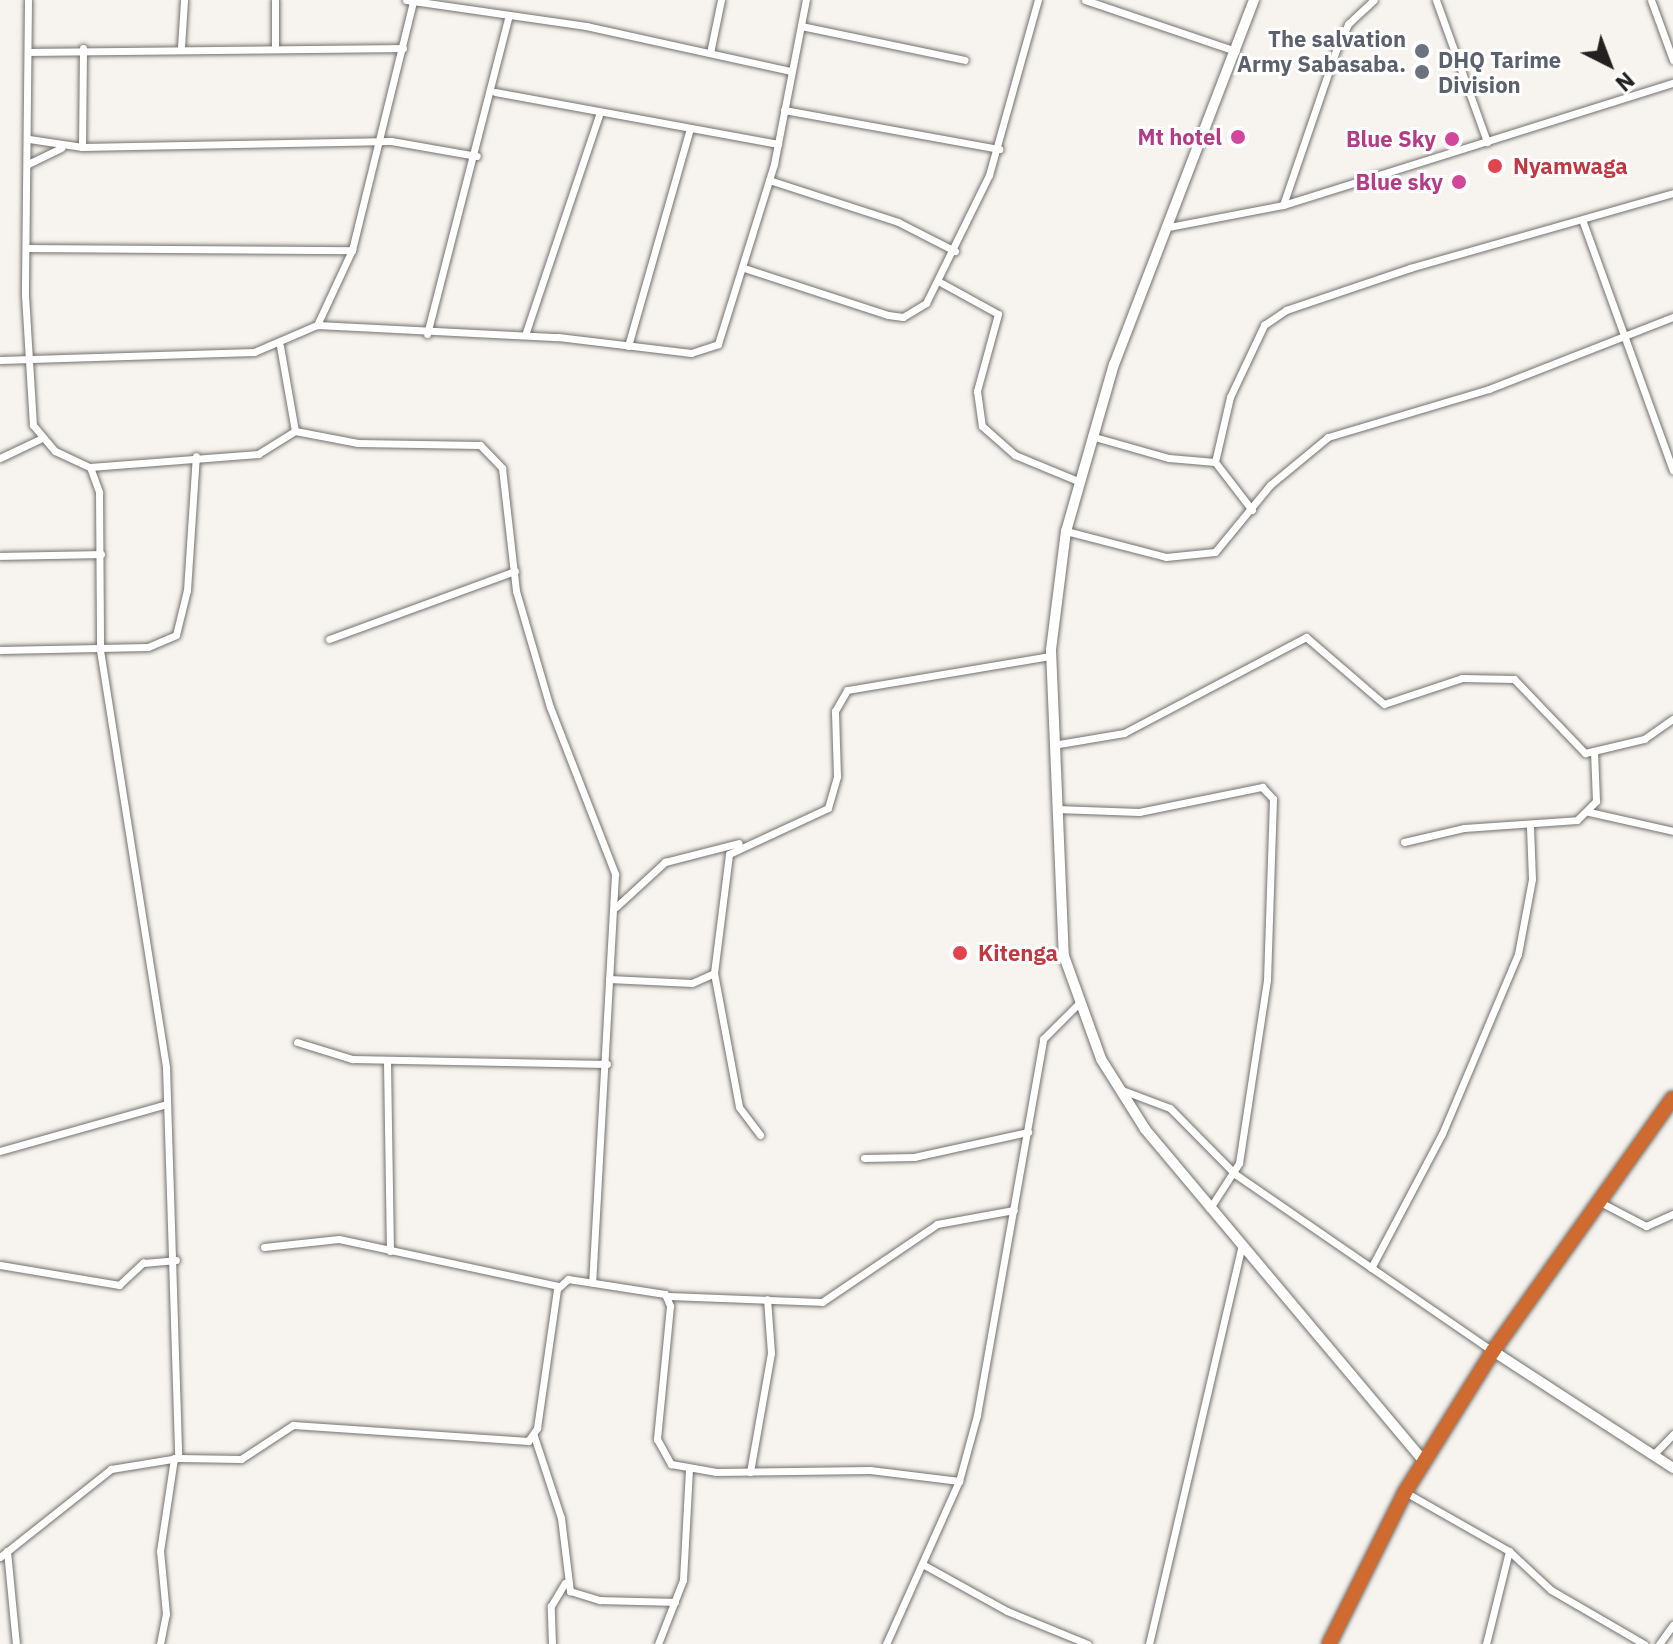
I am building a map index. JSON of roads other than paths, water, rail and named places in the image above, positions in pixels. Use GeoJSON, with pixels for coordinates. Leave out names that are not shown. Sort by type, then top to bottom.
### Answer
{"type":"FeatureCollection","features":[{"type":"Feature","properties":{"kind":"highway"},"geometry":{"type":"LineString","coordinates":[[1329,1644],[1405,1492],[1493,1351],[1596,1200],[1673,1098]]}},
{"type":"Feature","properties":{"kind":"main road"},"geometry":{"type":"LineString","coordinates":[[1254,0],[1091,436],[1066,531],[1051,656],[1052,745],[1064,956],[1078,1004],[1117,1088],[1209,1210],[1425,1463]]}},
{"type":"Feature","properties":{"kind":"main road"},"geometry":{"type":"LineString","coordinates":[[1493,1351],[1673,1468]]}},
{"type":"Feature","properties":{"kind":"street"},"geometry":{"type":"LineString","coordinates":[[28,0],[26,248],[29,360],[40,439]]}},
{"type":"Feature","properties":{"kind":"street"},"geometry":{"type":"LineString","coordinates":[[181,47],[184,0]]}},
{"type":"Feature","properties":{"kind":"street"},"geometry":{"type":"LineString","coordinates":[[275,0],[275,49]]}},
{"type":"Feature","properties":{"kind":"street"},"geometry":{"type":"LineString","coordinates":[[710,53],[721,0]]}},
{"type":"Feature","properties":{"kind":"street"},"geometry":{"type":"LineString","coordinates":[[0,360],[188,357],[280,346],[317,325],[427,334],[525,335],[691,353],[718,344],[769,180],[806,0]]}},
{"type":"Feature","properties":{"kind":"street"},"geometry":{"type":"LineString","coordinates":[[744,268],[903,317],[926,303],[955,251],[999,149],[1038,0]]}},
{"type":"Feature","properties":{"kind":"street"},"geometry":{"type":"LineString","coordinates":[[1085,0],[1236,51]]}},
{"type":"Feature","properties":{"kind":"street"},"geometry":{"type":"LineString","coordinates":[[1283,205],[1336,50],[1348,24],[1374,0]]}},
{"type":"Feature","properties":{"kind":"street"},"geometry":{"type":"LineString","coordinates":[[1436,0],[1487,142]]}},
{"type":"Feature","properties":{"kind":"street"},"geometry":{"type":"LineString","coordinates":[[1651,0],[1673,60]]}},
{"type":"Feature","properties":{"kind":"street"},"geometry":{"type":"LineString","coordinates":[[317,325],[352,250],[403,48],[410,1],[473,4],[509,15],[791,71]]}},
{"type":"Feature","properties":{"kind":"street"},"geometry":{"type":"LineString","coordinates":[[427,334],[495,92],[509,15]]}},
{"type":"Feature","properties":{"kind":"street"},"geometry":{"type":"LineString","coordinates":[[801,26],[965,60]]}},
{"type":"Feature","properties":{"kind":"street"},"geometry":{"type":"LineString","coordinates":[[29,52],[83,48],[403,48]]}},
{"type":"Feature","properties":{"kind":"street"},"geometry":{"type":"LineString","coordinates":[[82,147],[83,48]]}},
{"type":"Feature","properties":{"kind":"street"},"geometry":{"type":"LineString","coordinates":[[1169,227],[1283,205],[1673,83]]}},
{"type":"Feature","properties":{"kind":"street"},"geometry":{"type":"LineString","coordinates":[[495,92],[689,132],[778,144]]}},
{"type":"Feature","properties":{"kind":"street"},"geometry":{"type":"LineString","coordinates":[[784,110],[999,149]]}},
{"type":"Feature","properties":{"kind":"street"},"geometry":{"type":"LineString","coordinates":[[525,335],[599,115]]}},
{"type":"Feature","properties":{"kind":"street"},"geometry":{"type":"LineString","coordinates":[[628,346],[689,132]]}},
{"type":"Feature","properties":{"kind":"street"},"geometry":{"type":"LineString","coordinates":[[29,139],[63,147],[380,141],[477,156]]}},
{"type":"Feature","properties":{"kind":"street"},"geometry":{"type":"LineString","coordinates":[[28,164],[63,147]]}},
{"type":"Feature","properties":{"kind":"street"},"geometry":{"type":"LineString","coordinates":[[769,180],[898,222],[955,251]]}},
{"type":"Feature","properties":{"kind":"street"},"geometry":{"type":"LineString","coordinates":[[1215,462],[1248,352],[1286,310],[1673,193]]}},
{"type":"Feature","properties":{"kind":"street"},"geometry":{"type":"LineString","coordinates":[[1583,222],[1673,470]]}},
{"type":"Feature","properties":{"kind":"street"},"geometry":{"type":"LineString","coordinates":[[26,248],[352,250]]}},
{"type":"Feature","properties":{"kind":"street"},"geometry":{"type":"LineString","coordinates":[[938,281],[998,314],[977,391],[976,412],[993,441],[1078,481]]}},
{"type":"Feature","properties":{"kind":"street"},"geometry":{"type":"LineString","coordinates":[[1066,531],[1195,558],[1228,543],[1270,485],[1328,437],[1489,389],[1673,317]]}},
{"type":"Feature","properties":{"kind":"street"},"geometry":{"type":"LineString","coordinates":[[280,346],[295,431]]}},
{"type":"Feature","properties":{"kind":"street"},"geometry":{"type":"LineString","coordinates":[[40,439],[90,467],[196,456],[258,454],[295,431],[491,452],[502,468],[515,571],[550,707],[606,838],[615,908],[592,1282]]}},
{"type":"Feature","properties":{"kind":"street"},"geometry":{"type":"LineString","coordinates":[[1091,436],[1169,458],[1215,462],[1252,510]]}},
{"type":"Feature","properties":{"kind":"street"},"geometry":{"type":"LineString","coordinates":[[0,458],[40,439]]}},
{"type":"Feature","properties":{"kind":"street"},"geometry":{"type":"LineString","coordinates":[[0,650],[148,647],[182,627],[196,456]]}},
{"type":"Feature","properties":{"kind":"street"},"geometry":{"type":"LineString","coordinates":[[90,467],[99,492],[100,650],[167,1104],[176,1260],[176,1458],[160,1551],[166,1591],[160,1644]]}},
{"type":"Feature","properties":{"kind":"street"},"geometry":{"type":"LineString","coordinates":[[0,556],[101,554]]}},
{"type":"Feature","properties":{"kind":"street"},"geometry":{"type":"LineString","coordinates":[[329,639],[515,571]]}},
{"type":"Feature","properties":{"kind":"street"},"geometry":{"type":"LineString","coordinates":[[1052,745],[1124,733],[1306,637],[1384,704],[1462,678],[1514,679],[1574,747],[1594,751],[1644,739],[1673,719]]}},
{"type":"Feature","properties":{"kind":"street"},"geometry":{"type":"LineString","coordinates":[[615,908],[665,862],[799,828],[828,808],[837,776],[835,711],[847,690],[1051,656]]}},
{"type":"Feature","properties":{"kind":"street"},"geometry":{"type":"LineString","coordinates":[[1589,812],[1599,789],[1594,751]]}},
{"type":"Feature","properties":{"kind":"street"},"geometry":{"type":"LineString","coordinates":[[1056,809],[1139,812],[1262,787],[1271,792],[1276,877],[1267,980],[1235,1174],[1209,1210]]}},
{"type":"Feature","properties":{"kind":"street"},"geometry":{"type":"LineString","coordinates":[[1404,842],[1464,828],[1530,826],[1589,812],[1673,831]]}},
{"type":"Feature","properties":{"kind":"street"},"geometry":{"type":"LineString","coordinates":[[1371,1268],[1442,1134],[1514,964],[1532,879],[1530,826]]}},
{"type":"Feature","properties":{"kind":"street"},"geometry":{"type":"LineString","coordinates":[[745,842],[726,863],[714,973],[736,1097],[760,1135]]}},
{"type":"Feature","properties":{"kind":"street"},"geometry":{"type":"LineString","coordinates":[[609,979],[692,983],[714,973]]}},
{"type":"Feature","properties":{"kind":"street"},"geometry":{"type":"LineString","coordinates":[[886,1644],[959,1481],[995,1336],[1045,1032],[1078,1004]]}},
{"type":"Feature","properties":{"kind":"street"},"geometry":{"type":"LineString","coordinates":[[297,1042],[387,1062],[607,1064]]}},
{"type":"Feature","properties":{"kind":"street"},"geometry":{"type":"LineString","coordinates":[[387,1062],[390,1251]]}},
{"type":"Feature","properties":{"kind":"street"},"geometry":{"type":"LineString","coordinates":[[1117,1088],[1170,1108],[1235,1174],[1493,1351]]}},
{"type":"Feature","properties":{"kind":"street"},"geometry":{"type":"LineString","coordinates":[[0,1151],[167,1104]]}},
{"type":"Feature","properties":{"kind":"street"},"geometry":{"type":"LineString","coordinates":[[864,1158],[914,1157],[1028,1132]]}},
{"type":"Feature","properties":{"kind":"street"},"geometry":{"type":"LineString","coordinates":[[1596,1200],[1646,1226],[1673,1214]]}},
{"type":"Feature","properties":{"kind":"street"},"geometry":{"type":"LineString","coordinates":[[264,1247],[339,1239],[559,1286],[592,1282],[666,1296],[822,1302],[937,1224],[1014,1210]]}},
{"type":"Feature","properties":{"kind":"street"},"geometry":{"type":"LineString","coordinates":[[1149,1644],[1241,1248]]}},
{"type":"Feature","properties":{"kind":"street"},"geometry":{"type":"LineString","coordinates":[[0,1265],[119,1285],[143,1263],[176,1260]]}},
{"type":"Feature","properties":{"kind":"street"},"geometry":{"type":"LineString","coordinates":[[552,1644],[551,1606],[565,1583],[561,1518],[534,1436],[559,1286]]}},
{"type":"Feature","properties":{"kind":"street"},"geometry":{"type":"LineString","coordinates":[[666,1296],[657,1439],[671,1464],[689,1469],[750,1472],[870,1470],[959,1481]]}},
{"type":"Feature","properties":{"kind":"street"},"geometry":{"type":"LineString","coordinates":[[750,1472],[771,1353],[767,1299]]}},
{"type":"Feature","properties":{"kind":"street"},"geometry":{"type":"LineString","coordinates":[[0,1557],[111,1469],[176,1458],[241,1459],[278,1432],[318,1422],[496,1443],[534,1436]]}},
{"type":"Feature","properties":{"kind":"street"},"geometry":{"type":"LineString","coordinates":[[1654,1454],[1673,1434]]}},
{"type":"Feature","properties":{"kind":"street"},"geometry":{"type":"LineString","coordinates":[[658,1644],[683,1580],[689,1469]]}},
{"type":"Feature","properties":{"kind":"street"},"geometry":{"type":"LineString","coordinates":[[1405,1492],[1509,1551],[1551,1590],[1644,1644]]}},
{"type":"Feature","properties":{"kind":"street"},"geometry":{"type":"LineString","coordinates":[[7,1551],[16,1644]]}},
{"type":"Feature","properties":{"kind":"street"},"geometry":{"type":"LineString","coordinates":[[1486,1644],[1509,1551]]}},
{"type":"Feature","properties":{"kind":"street"},"geometry":{"type":"LineString","coordinates":[[924,1565],[1007,1611],[1088,1644]]}},
{"type":"Feature","properties":{"kind":"street"},"geometry":{"type":"LineString","coordinates":[[565,1583],[582,1597],[675,1602]]}},
{"type":"Feature","properties":{"kind":"street"},"geometry":{"type":"LineString","coordinates":[[1659,1644],[1673,1625]]}},
{"type":"Feature","properties":{"kind":"street"},"geometry":{"type":"LineString","coordinates":[[1623,1644],[1629,1634]]}},
{"type":"Feature","properties":{"kind":"place","name":"The salvation Army Sabasaba."},"geometry":{"type":"Point","coordinates":[1422,51]}},
{"type":"Feature","properties":{"kind":"place","name":"DHQ Tarime Division"},"geometry":{"type":"Point","coordinates":[1422,72]}},
{"type":"Feature","properties":{"kind":"place","name":"Mt hotel"},"geometry":{"type":"Point","coordinates":[1238,137]}},
{"type":"Feature","properties":{"kind":"place","name":"Blue Sky"},"geometry":{"type":"Point","coordinates":[1452,139]}},
{"type":"Feature","properties":{"kind":"place","name":"Nyamwaga"},"geometry":{"type":"Point","coordinates":[1495,166]}},
{"type":"Feature","properties":{"kind":"place","name":"Blue sky"},"geometry":{"type":"Point","coordinates":[1459,182]}},
{"type":"Feature","properties":{"kind":"place","name":"Kitenga"},"geometry":{"type":"Point","coordinates":[960,953]}}]}
